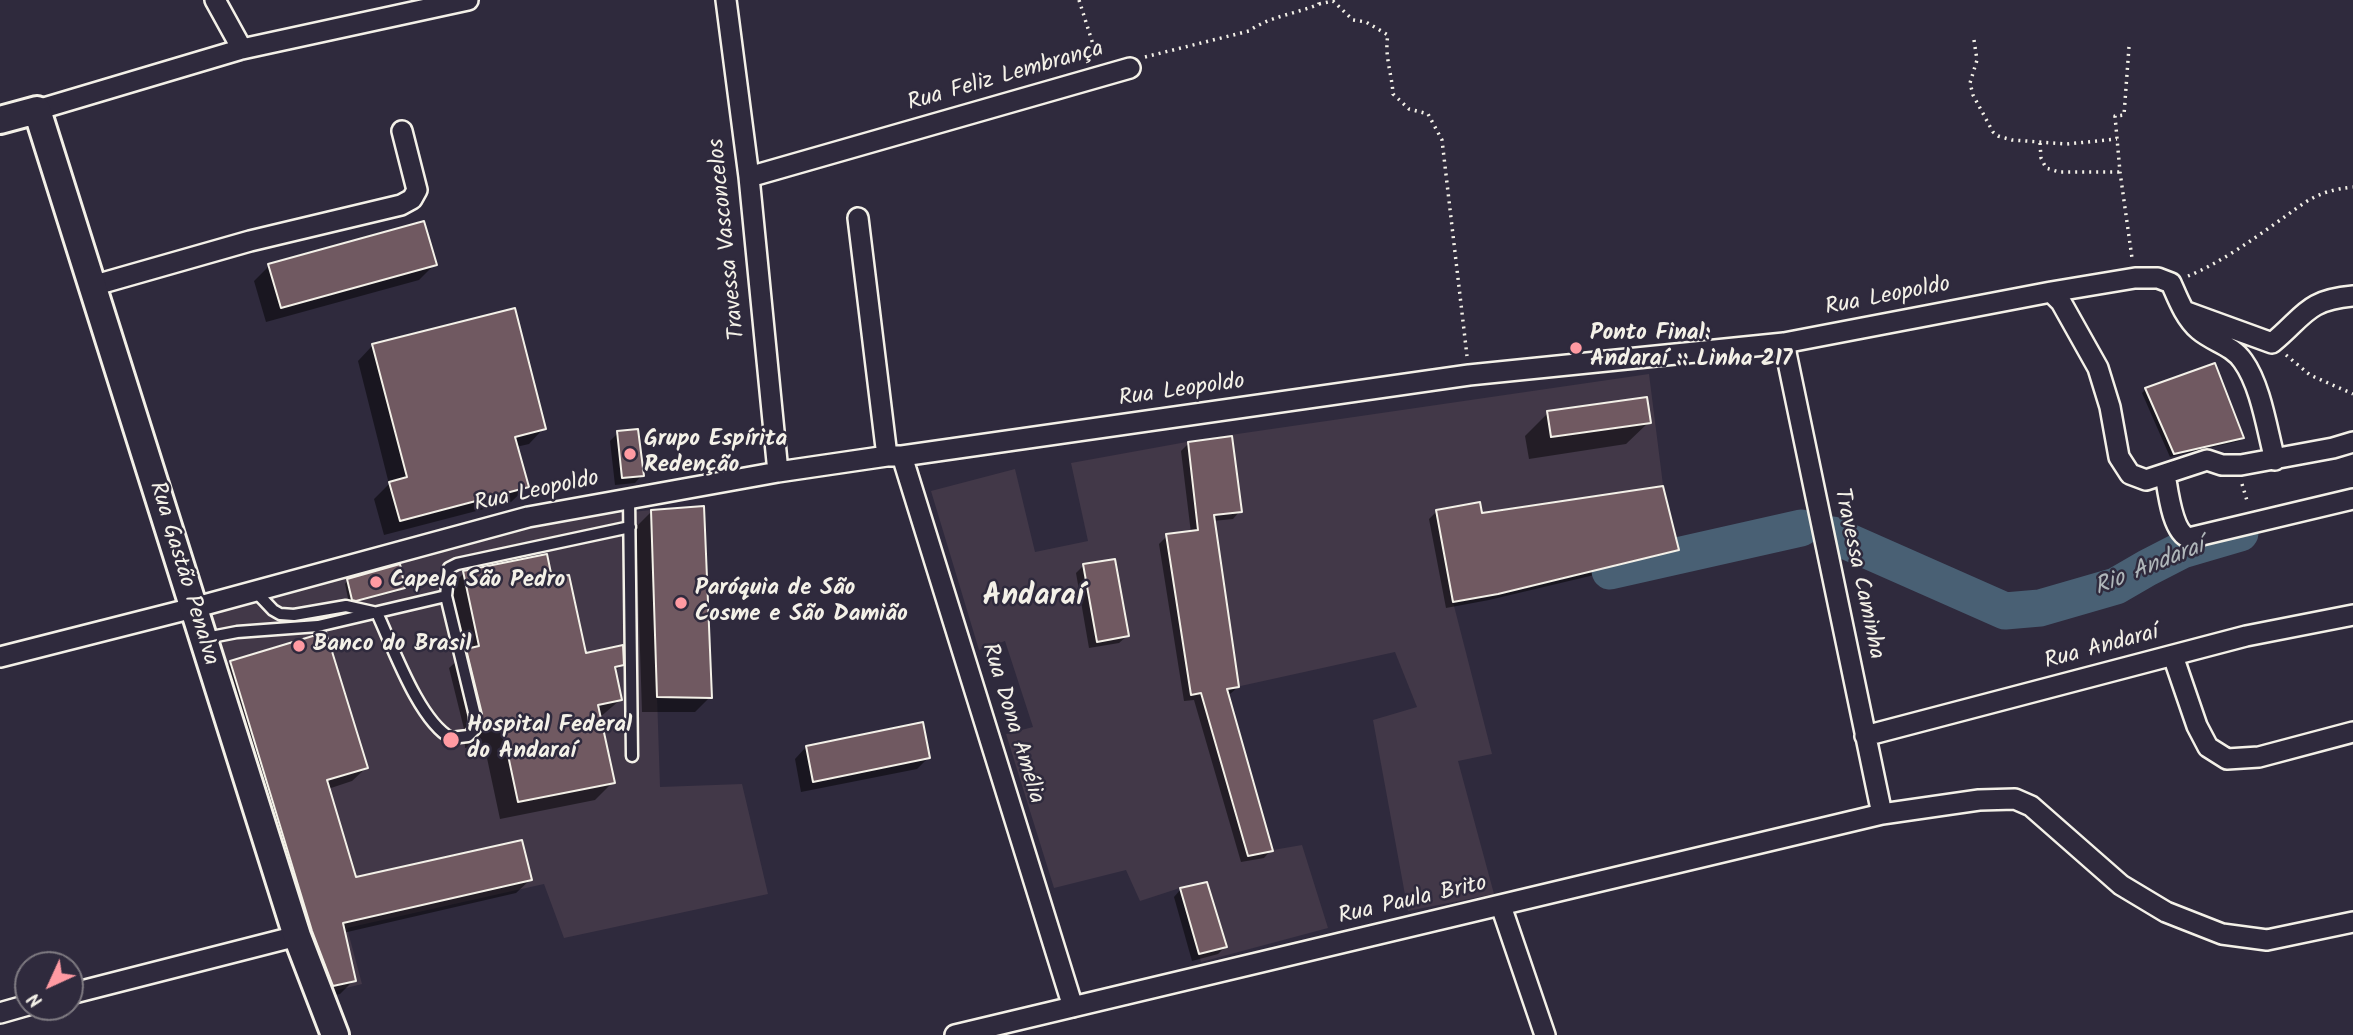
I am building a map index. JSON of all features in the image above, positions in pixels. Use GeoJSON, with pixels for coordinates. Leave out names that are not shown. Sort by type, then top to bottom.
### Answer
{"type":"FeatureCollection","features":[{"type":"Feature","properties":{"kind":"street"},"geometry":{"type":"LineString","coordinates":[[215,0],[242,49]]}},
{"type":"Feature","properties":{"kind":"street"},"geometry":{"type":"LineString","coordinates":[[0,120],[242,49],[468,0]]}},
{"type":"Feature","properties":{"kind":"street","name":"Travessa Vasconcelos"},"geometry":{"type":"LineString","coordinates":[[726,0],[749,177],[778,472]]}},
{"type":"Feature","properties":{"kind":"street","name":"Rua Feliz Lembrança"},"geometry":{"type":"LineString","coordinates":[[749,177],[1130,68]]}},
{"type":"Feature","properties":{"kind":"street","name":"Rua Gastão Penalva"},"geometry":{"type":"LineString","coordinates":[[37,110],[297,936],[335,1035]]}},
{"type":"Feature","properties":{"kind":"street"},"geometry":{"type":"LineString","coordinates":[[92,286],[250,241],[401,205],[412,199],[418,190],[402,131]]}},
{"type":"Feature","properties":{"kind":"street","name":"Rua Dona Amélia"},"geometry":{"type":"LineString","coordinates":[[858,218],[895,456],[1073,1007]]}},
{"type":"Feature","properties":{"kind":"street","name":"Rua Leopoldo"},"geometry":{"type":"LineString","coordinates":[[0,657],[193,608],[528,517],[778,472],[1469,375],[1784,343],[2135,278],[2158,278],[2171,283]]}},
{"type":"Feature","properties":{"kind":"street"},"geometry":{"type":"LineString","coordinates":[[2171,283],[2183,311],[2198,329],[2230,347],[2243,360],[2254,382],[2275,460]]}},
{"type":"Feature","properties":{"kind":"street"},"geometry":{"type":"LineString","coordinates":[[2051,292],[2061,302],[2098,368],[2110,407],[2119,457],[2130,474],[2146,480],[2207,460],[2222,466],[2237,465],[2275,460],[2353,442]]}},
{"type":"Feature","properties":{"kind":"street"},"geometry":{"type":"LineString","coordinates":[[2183,311],[2272,343],[2309,307],[2333,298],[2353,296]]}},
{"type":"Feature","properties":{"kind":"street","name":"Travessa Caminha"},"geometry":{"type":"LineString","coordinates":[[1784,343],[1882,814]]}},
{"type":"Feature","properties":{"kind":"street"},"geometry":{"type":"LineString","coordinates":[[2165,474],[2176,526],[2182,536],[2196,538],[2353,499]]}},
{"type":"Feature","properties":{"kind":"street","name":"Rua Andaraí"},"geometry":{"type":"LineString","coordinates":[[1865,736],[2246,636],[2353,615]]}},
{"type":"Feature","properties":{"kind":"street"},"geometry":{"type":"LineString","coordinates":[[2172,656],[2197,726],[2208,747],[2227,759],[2259,757],[2353,732]]}},
{"type":"Feature","properties":{"kind":"street","name":"Rua Paula Brito"},"geometry":{"type":"LineString","coordinates":[[955,1035],[1882,814],[1979,800],[2015,799],[2031,806],[2121,885],[2166,912],[2222,934],[2267,940],[2353,922]]}},
{"type":"Feature","properties":{"kind":"street"},"geometry":{"type":"LineString","coordinates":[[1501,906],[1545,1035]]}},
{"type":"Feature","properties":{"kind":"street"},"geometry":{"type":"LineString","coordinates":[[84,991],[297,936]]}},
{"type":"Feature","properties":{"kind":"lane"},"geometry":{"type":"LineString","coordinates":[[629,498],[632,755]]}},
{"type":"Feature","properties":{"kind":"lane"},"geometry":{"type":"LineString","coordinates":[[377,613],[421,706],[433,724],[450,738],[468,736],[475,729],[475,716],[446,596],[449,568],[457,564],[630,527]]}},
{"type":"Feature","properties":{"kind":"lane"},"geometry":{"type":"LineString","coordinates":[[256,591],[280,614],[293,615],[346,606],[377,613]]}},
{"type":"Feature","properties":{"kind":"lane"},"geometry":{"type":"LineString","coordinates":[[202,638],[237,632],[318,626],[446,596]]}},
{"type":"Feature","properties":{"kind":"path"},"geometry":{"type":"LineString","coordinates":[[1079,0],[1103,76]]}},
{"type":"Feature","properties":{"kind":"path"},"geometry":{"type":"LineString","coordinates":[[1319,2],[1332,1],[1353,20],[1366,22],[1388,35],[1385,48],[1393,94],[1409,109],[1427,114],[1442,140],[1469,375]]}},
{"type":"Feature","properties":{"kind":"path","name":"Rua Feliz Lembrança"},"geometry":{"type":"LineString","coordinates":[[1130,68],[1138,59],[1248,31],[1262,22],[1319,2]]}},
{"type":"Feature","properties":{"kind":"path"},"geometry":{"type":"LineString","coordinates":[[1974,40],[1977,60],[1970,83],[1973,95],[1993,132],[1998,136],[2012,140],[2067,144],[2117,139]]}},
{"type":"Feature","properties":{"kind":"path"},"geometry":{"type":"LineString","coordinates":[[2129,47],[2124,115],[2115,116],[2135,278]]}},
{"type":"Feature","properties":{"kind":"path"},"geometry":{"type":"LineString","coordinates":[[2040,143],[2040,158],[2046,168],[2059,172],[2120,172]]}},
{"type":"Feature","properties":{"kind":"path"},"geometry":{"type":"LineString","coordinates":[[2171,283],[2202,271],[2308,199],[2322,193],[2353,187]]}},
{"type":"Feature","properties":{"kind":"path"},"geometry":{"type":"LineString","coordinates":[[2272,343],[2310,374],[2353,394]]}},
{"type":"Feature","properties":{"kind":"path"},"geometry":{"type":"LineString","coordinates":[[2237,465],[2253,523]]}},
{"type":"Feature","properties":{"kind":"shaded area"},"geometry":{"type":"Polygon","coordinates":[[[1649,374],[1663,485],[1679,550],[1498,594],[1453,602],[1492,754],[1458,761],[1494,894],[1408,911],[1373,720],[1417,707],[1395,652],[1227,689],[1273,850],[1302,845],[1328,928],[1201,962],[1180,888],[1140,901],[1126,870],[1054,888],[1006,734],[1033,727],[1005,641],[979,650],[931,491],[1015,469],[1035,552],[1088,541],[1071,463],[1203,439],[1649,374]]]}},
{"type":"Feature","properties":{"kind":"shaded area","name":"Hospital Federal do Andaraí"},"geometry":{"type":"Polygon","coordinates":[[[651,510],[660,787],[742,784],[768,894],[564,938],[544,884],[347,928],[362,984],[323,994],[202,611],[528,523],[651,510]]]}},
{"type":"Feature","properties":{"kind":"building"},"geometry":{"type":"Polygon","coordinates":[[[424,221],[437,265],[281,308],[268,264],[424,221]]]}},
{"type":"Feature","properties":{"kind":"building"},"geometry":{"type":"Polygon","coordinates":[[[515,308],[546,429],[515,437],[529,487],[400,521],[389,482],[407,477],[372,344],[515,308]]]}},
{"type":"Feature","properties":{"kind":"building"},"geometry":{"type":"Polygon","coordinates":[[[2215,363],[2244,438],[2174,454],[2145,388],[2215,363]]]}},
{"type":"Feature","properties":{"kind":"building"},"geometry":{"type":"Polygon","coordinates":[[[1647,397],[1651,423],[1551,437],[1547,411],[1647,397]]]}},
{"type":"Feature","properties":{"kind":"building","name":"Grupo Espírita Redenção"},"geometry":{"type":"Polygon","coordinates":[[[638,429],[644,476],[622,478],[617,431],[638,429]]]}},
{"type":"Feature","properties":{"kind":"building"},"geometry":{"type":"Polygon","coordinates":[[[1232,436],[1242,512],[1214,515],[1239,687],[1227,689],[1273,851],[1248,856],[1201,693],[1191,695],[1166,534],[1198,530],[1188,442],[1232,436]]]}},
{"type":"Feature","properties":{"kind":"building"},"geometry":{"type":"Polygon","coordinates":[[[1663,486],[1679,550],[1498,594],[1453,602],[1436,510],[1480,502],[1482,513],[1663,486]]]}},
{"type":"Feature","properties":{"kind":"building","name":"Paróquia de São Cosme e São Damião"},"geometry":{"type":"Polygon","coordinates":[[[704,506],[712,698],[657,697],[651,510],[704,506]]]}},
{"type":"Feature","properties":{"kind":"building"},"geometry":{"type":"Polygon","coordinates":[[[547,554],[552,578],[569,575],[586,653],[623,645],[624,665],[615,667],[622,700],[598,705],[615,783],[518,802],[502,727],[482,731],[482,714],[466,649],[479,646],[463,571],[547,554]]]}},
{"type":"Feature","properties":{"kind":"building"},"geometry":{"type":"Polygon","coordinates":[[[1115,559],[1129,636],[1097,642],[1083,564],[1115,559]]]}},
{"type":"Feature","properties":{"kind":"building","name":"Capela São Pedro"},"geometry":{"type":"Polygon","coordinates":[[[400,564],[405,588],[352,600],[347,579],[400,564]]]}},
{"type":"Feature","properties":{"kind":"building"},"geometry":{"type":"Polygon","coordinates":[[[326,632],[368,768],[327,780],[356,877],[522,840],[532,880],[343,923],[356,981],[333,986],[312,931],[230,661],[326,632]]]}},
{"type":"Feature","properties":{"kind":"building"},"geometry":{"type":"Polygon","coordinates":[[[923,722],[930,758],[813,782],[806,746],[923,722]]]}},
{"type":"Feature","properties":{"kind":"building"},"geometry":{"type":"Polygon","coordinates":[[[1207,882],[1227,947],[1199,954],[1180,888],[1207,882]]]}},
{"type":"Feature","properties":{"kind":"waterway","name":"Rio Andaraí"},"geometry":{"type":"LineString","coordinates":[[1610,571],[1801,528]]}},
{"type":"Feature","properties":{"kind":"waterway","name":"Rio Andaraí"},"geometry":{"type":"LineString","coordinates":[[1833,535],[2005,611],[2040,608],[2116,586],[2182,550],[2240,533]]}},
{"type":"Feature","properties":{"kind":"place","name":"Ponto Final: Andaraí :: Linha 217"},"geometry":{"type":"Point","coordinates":[1576,348]}},
{"type":"Feature","properties":{"kind":"place","name":"Grupo Espírita Redenção"},"geometry":{"type":"Point","coordinates":[630,454]}},
{"type":"Feature","properties":{"kind":"place","name":"Capela São Pedro"},"geometry":{"type":"Point","coordinates":[376,582]}},
{"type":"Feature","properties":{"kind":"place","name":"Paróquia de São Cosme e São Damião"},"geometry":{"type":"Point","coordinates":[681,603]}},
{"type":"Feature","properties":{"kind":"place","name":"Banco do Brasil"},"geometry":{"type":"Point","coordinates":[299,646]}},
{"type":"Feature","properties":{"kind":"place","name":"Hospital Federal do Andaraí"},"geometry":{"type":"Point","coordinates":[451,740]}},
{"type":"Feature","properties":{"kind":"district","name":"Andaraí"},"geometry":{"type":"Point","coordinates":[1033,599]}}]}
